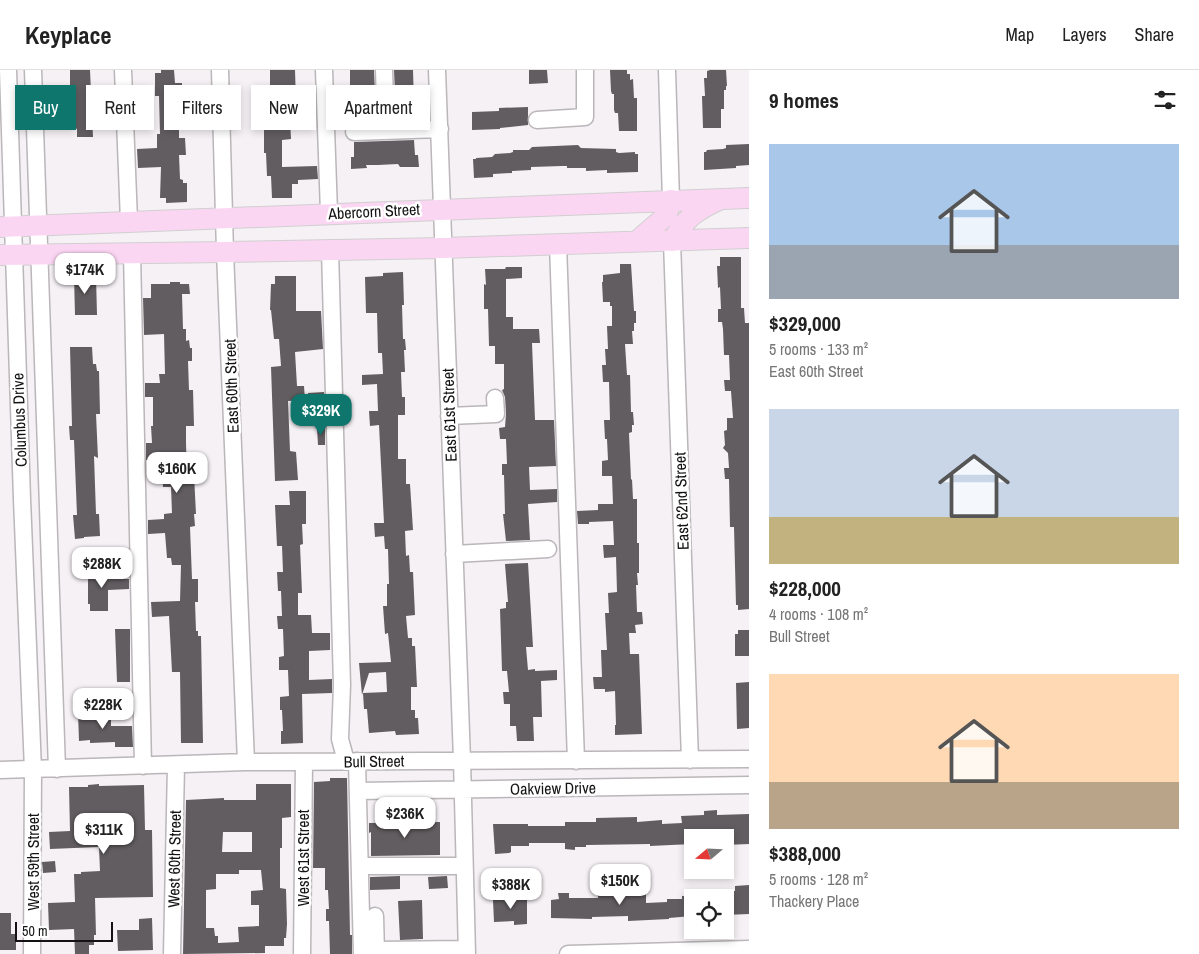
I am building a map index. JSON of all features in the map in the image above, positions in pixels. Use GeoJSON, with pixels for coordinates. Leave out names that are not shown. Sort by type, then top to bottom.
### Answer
{"type":"FeatureCollection","features":[{"type":"Feature","properties":{"kind":"main road"},"geometry":{"type":"LineString","coordinates":[[672,241],[683,223],[692,215],[703,207],[723,198]]}},
{"type":"Feature","properties":{"kind":"main road","name":"Abercorn Street"},"geometry":{"type":"LineString","coordinates":[[7,226],[443,208],[749,198]]}},
{"type":"Feature","properties":{"kind":"main road"},"geometry":{"type":"LineString","coordinates":[[637,241],[667,215],[671,200]]}},
{"type":"Feature","properties":{"kind":"main road"},"geometry":{"type":"LineString","coordinates":[[7,254],[443,248],[749,238]]}},
{"type":"Feature","properties":{"kind":"street","name":"Columbus Drive"},"geometry":{"type":"LineString","coordinates":[[8,70],[7,254],[33,770]]}},
{"type":"Feature","properties":{"kind":"street","name":"Columbus Drive"},"geometry":{"type":"LineString","coordinates":[[33,70],[57,769]]}},
{"type":"Feature","properties":{"kind":"street"},"geometry":{"type":"LineString","coordinates":[[123,70],[129,221]]}},
{"type":"Feature","properties":{"kind":"street","name":"East 60th Street"},"geometry":{"type":"LineString","coordinates":[[220,70],[225,252],[246,762]]}},
{"type":"Feature","properties":{"kind":"street"},"geometry":{"type":"LineString","coordinates":[[324,70],[329,214]]}},
{"type":"Feature","properties":{"kind":"street"},"geometry":{"type":"LineString","coordinates":[[384,70],[386,131]]}},
{"type":"Feature","properties":{"kind":"street","name":"East 61st Street"},"geometry":{"type":"LineString","coordinates":[[437,70],[462,760],[467,952]]}},
{"type":"Feature","properties":{"kind":"street"},"geometry":{"type":"LineString","coordinates":[[537,120],[585,117],[585,70]]}},
{"type":"Feature","properties":{"kind":"street"},"geometry":{"type":"LineString","coordinates":[[667,70],[671,200]]}},
{"type":"Feature","properties":{"kind":"street"},"geometry":{"type":"LineString","coordinates":[[354,132],[440,129]]}},
{"type":"Feature","properties":{"kind":"street","name":"East 62nd Street"},"geometry":{"type":"LineString","coordinates":[[672,241],[690,760]]}},
{"type":"Feature","properties":{"kind":"street"},"geometry":{"type":"LineString","coordinates":[[558,244],[576,761]]}},
{"type":"Feature","properties":{"kind":"street"},"geometry":{"type":"LineString","coordinates":[[330,250],[342,685],[340,740],[351,761],[358,791],[360,866],[371,953]]}},
{"type":"Feature","properties":{"kind":"street"},"geometry":{"type":"LineString","coordinates":[[132,253],[143,766]]}},
{"type":"Feature","properties":{"kind":"street"},"geometry":{"type":"LineString","coordinates":[[449,416],[496,414],[495,398]]}},
{"type":"Feature","properties":{"kind":"street"},"geometry":{"type":"LineString","coordinates":[[454,554],[548,549]]}},
{"type":"Feature","properties":{"kind":"street","name":"Bull Street"},"geometry":{"type":"LineString","coordinates":[[0,770],[246,762],[749,759]]}},
{"type":"Feature","properties":{"kind":"street","name":"West 61st Street"},"geometry":{"type":"LineString","coordinates":[[302,954],[304,762]]}},
{"type":"Feature","properties":{"kind":"street","name":"West 60th Street"},"geometry":{"type":"LineString","coordinates":[[172,954],[176,765]]}},
{"type":"Feature","properties":{"kind":"street","name":"West 59th Street"},"geometry":{"type":"LineString","coordinates":[[32,954],[33,770]]}},
{"type":"Feature","properties":{"kind":"street","name":"Oakview Drive"},"geometry":{"type":"LineString","coordinates":[[358,791],[749,785]]}},
{"type":"Feature","properties":{"kind":"street"},"geometry":{"type":"LineString","coordinates":[[360,866],[464,866]]}},
{"type":"Feature","properties":{"kind":"street"},"geometry":{"type":"LineString","coordinates":[[371,953],[375,916]]}},
{"type":"Feature","properties":{"kind":"street"},"geometry":{"type":"LineString","coordinates":[[568,954],[749,949]]}},
{"type":"Feature","properties":{"kind":"street"},"geometry":{"type":"LineString","coordinates":[[371,953],[467,952]]}},
{"type":"Feature","properties":{"kind":"building"},"geometry":{"type":"Polygon","coordinates":[[[70,70],[90,70],[91,85],[86,85],[86,130],[93,130],[93,137],[77,137],[76,85],[70,85],[70,70]]]}},
{"type":"Feature","properties":{"kind":"building"},"geometry":{"type":"Polygon","coordinates":[[[161,70],[174,70],[175,83],[182,83],[182,85],[164,85],[164,130],[179,130],[179,138],[185,138],[186,155],[179,155],[180,179],[183,180],[183,183],[187,183],[187,202],[166,203],[166,198],[160,198],[161,167],[138,168],[137,149],[157,148],[157,134],[160,134],[159,96],[155,96],[155,73],[161,73],[161,70]]]}},
{"type":"Feature","properties":{"kind":"building"},"geometry":{"type":"Polygon","coordinates":[[[270,70],[295,70],[295,85],[270,85],[270,70]]]}},
{"type":"Feature","properties":{"kind":"building"},"geometry":{"type":"Polygon","coordinates":[[[350,70],[374,70],[375,85],[350,85],[350,70]]]}},
{"type":"Feature","properties":{"kind":"building"},"geometry":{"type":"Polygon","coordinates":[[[394,70],[413,70],[413,85],[395,85],[394,70]]]}},
{"type":"Feature","properties":{"kind":"building"},"geometry":{"type":"Polygon","coordinates":[[[529,70],[547,70],[548,83],[529,84],[529,70]]]}},
{"type":"Feature","properties":{"kind":"building"},"geometry":{"type":"Polygon","coordinates":[[[610,70],[627,70],[627,74],[630,74],[630,80],[633,79],[634,98],[637,98],[637,131],[619,131],[618,113],[615,113],[614,110],[614,94],[611,91],[610,70]]]}},
{"type":"Feature","properties":{"kind":"building"},"geometry":{"type":"Polygon","coordinates":[[[726,70],[727,86],[726,90],[724,90],[724,109],[721,109],[721,128],[703,128],[702,96],[705,96],[704,78],[707,78],[707,71],[726,70]]]}},
{"type":"Feature","properties":{"kind":"building"},"geometry":{"type":"Polygon","coordinates":[[[528,107],[528,125],[472,130],[472,112],[499,111],[499,108],[528,107]]]}},
{"type":"Feature","properties":{"kind":"building"},"geometry":{"type":"Polygon","coordinates":[[[264,130],[291,130],[291,139],[282,140],[282,167],[317,166],[318,179],[298,180],[298,184],[292,184],[292,198],[272,198],[271,176],[267,176],[266,153],[264,153],[264,130]]]}},
{"type":"Feature","properties":{"kind":"building"},"geometry":{"type":"Polygon","coordinates":[[[414,140],[415,155],[418,155],[419,167],[400,167],[398,164],[366,165],[367,168],[351,169],[351,157],[354,157],[354,142],[414,140]]]}},
{"type":"Feature","properties":{"kind":"building"},"geometry":{"type":"Polygon","coordinates":[[[749,144],[749,165],[736,166],[736,168],[704,170],[704,152],[707,150],[723,149],[726,148],[726,145],[749,144]]]}},
{"type":"Feature","properties":{"kind":"building"},"geometry":{"type":"Polygon","coordinates":[[[578,145],[581,148],[616,149],[616,152],[619,153],[635,152],[635,154],[638,154],[638,172],[607,173],[607,170],[586,171],[586,168],[567,168],[567,166],[531,167],[531,170],[493,174],[493,177],[474,178],[473,159],[476,158],[492,157],[495,154],[513,152],[513,150],[529,150],[532,147],[578,145]]]}},
{"type":"Feature","properties":{"kind":"building"},"geometry":{"type":"Polygon","coordinates":[[[720,257],[741,257],[741,308],[744,308],[745,323],[749,323],[749,609],[738,610],[738,605],[736,605],[734,527],[730,527],[729,479],[725,479],[724,468],[729,468],[728,453],[723,448],[725,445],[724,431],[727,430],[727,418],[733,418],[731,391],[725,391],[724,380],[730,380],[729,355],[724,355],[722,322],[718,322],[718,309],[721,309],[717,266],[720,266],[720,257]]]}},
{"type":"Feature","properties":{"kind":"building"},"geometry":{"type":"Polygon","coordinates":[[[620,264],[631,264],[634,311],[636,311],[636,323],[634,323],[634,331],[632,331],[633,344],[625,344],[627,375],[630,375],[631,412],[633,412],[634,425],[632,425],[632,432],[629,433],[631,480],[633,499],[637,499],[637,543],[639,543],[639,573],[637,573],[638,585],[636,585],[637,612],[642,612],[643,624],[635,625],[636,633],[629,633],[630,654],[639,654],[642,734],[615,735],[615,691],[605,692],[605,689],[594,689],[593,677],[602,677],[601,650],[607,650],[605,613],[609,613],[608,593],[617,592],[616,557],[604,558],[603,545],[614,545],[613,521],[578,524],[577,511],[598,510],[598,504],[613,504],[612,476],[602,476],[602,461],[608,460],[604,420],[610,420],[609,382],[603,382],[602,365],[606,365],[605,349],[608,349],[607,326],[612,326],[612,306],[610,306],[610,302],[603,302],[602,282],[603,275],[620,273],[620,264]]]}},
{"type":"Feature","properties":{"kind":"building"},"geometry":{"type":"Polygon","coordinates":[[[506,267],[522,267],[522,278],[506,279],[506,317],[513,317],[513,329],[539,329],[540,343],[532,343],[535,420],[554,420],[556,466],[529,467],[530,490],[557,489],[557,502],[528,504],[530,540],[506,541],[503,514],[505,514],[502,464],[507,464],[506,439],[500,439],[499,428],[505,427],[505,397],[502,390],[504,389],[504,364],[495,364],[495,346],[489,346],[488,309],[484,309],[485,269],[505,269],[506,267]]]}},
{"type":"Feature","properties":{"kind":"building"},"geometry":{"type":"Polygon","coordinates":[[[403,272],[403,339],[405,339],[406,350],[404,350],[405,372],[401,372],[402,397],[405,397],[405,415],[398,415],[398,459],[406,459],[406,484],[410,484],[413,530],[405,531],[406,556],[409,555],[410,572],[413,572],[415,615],[406,616],[408,638],[412,638],[412,646],[415,646],[417,687],[411,687],[411,710],[415,710],[415,718],[418,718],[419,734],[396,735],[395,731],[369,733],[367,709],[364,709],[363,693],[387,692],[386,672],[369,673],[362,695],[359,663],[391,662],[388,633],[385,634],[383,606],[387,606],[387,584],[389,584],[388,549],[385,549],[384,536],[375,537],[374,523],[384,523],[379,425],[370,426],[369,411],[378,411],[377,384],[362,385],[362,375],[383,374],[382,353],[378,353],[377,313],[366,313],[365,277],[383,276],[383,273],[403,272]]]}},
{"type":"Feature","properties":{"kind":"building"},"geometry":{"type":"Polygon","coordinates":[[[74,276],[96,276],[97,315],[75,315],[74,276]]]}},
{"type":"Feature","properties":{"kind":"building"},"geometry":{"type":"Polygon","coordinates":[[[275,276],[296,276],[296,311],[321,311],[323,349],[295,352],[297,386],[304,386],[305,400],[288,401],[290,451],[296,452],[298,480],[275,481],[271,367],[281,366],[279,339],[274,339],[270,310],[271,284],[275,284],[275,276]]]}},
{"type":"Feature","properties":{"kind":"building"},"geometry":{"type":"Polygon","coordinates":[[[170,282],[189,284],[190,294],[182,294],[183,329],[186,329],[186,341],[189,340],[190,348],[192,348],[192,361],[188,361],[189,390],[193,390],[194,426],[186,426],[186,443],[187,475],[194,475],[196,514],[194,514],[195,526],[190,527],[192,579],[198,579],[198,602],[195,602],[196,631],[198,631],[198,636],[201,636],[203,743],[181,743],[180,672],[172,672],[169,616],[152,617],[151,602],[180,601],[181,565],[172,565],[171,558],[167,558],[165,533],[148,534],[148,520],[164,519],[164,514],[172,513],[171,487],[163,487],[162,459],[146,460],[146,443],[152,443],[153,397],[145,397],[145,383],[160,383],[159,374],[165,374],[164,334],[144,335],[143,298],[151,298],[151,284],[170,284],[170,282]]]}},
{"type":"Feature","properties":{"kind":"building"},"geometry":{"type":"Polygon","coordinates":[[[70,347],[92,347],[93,364],[96,364],[97,371],[99,371],[100,414],[96,414],[98,458],[94,456],[96,514],[99,514],[100,536],[75,539],[73,515],[77,515],[74,440],[70,440],[69,426],[72,426],[70,347]]]}},
{"type":"Feature","properties":{"kind":"building"},"geometry":{"type":"Polygon","coordinates":[[[324,392],[324,403],[308,403],[308,393],[324,392]]]}},
{"type":"Feature","properties":{"kind":"building"},"geometry":{"type":"Polygon","coordinates":[[[325,427],[325,445],[318,445],[317,428],[325,427]]]}},
{"type":"Feature","properties":{"kind":"building"},"geometry":{"type":"Polygon","coordinates":[[[289,491],[306,491],[306,524],[302,524],[303,544],[300,545],[302,593],[298,593],[298,615],[311,615],[312,633],[330,633],[330,650],[309,651],[309,680],[332,679],[332,693],[302,694],[303,743],[281,744],[281,731],[283,731],[280,697],[289,696],[288,670],[279,670],[279,657],[284,656],[283,629],[278,629],[277,616],[282,616],[281,591],[278,591],[277,572],[283,572],[282,546],[277,546],[275,505],[290,505],[289,491]]]}},
{"type":"Feature","properties":{"kind":"building"},"geometry":{"type":"Polygon","coordinates":[[[528,563],[533,647],[526,647],[528,670],[557,670],[557,680],[541,681],[542,717],[533,717],[534,741],[517,741],[516,726],[510,726],[510,704],[504,704],[503,692],[509,692],[507,671],[502,671],[500,609],[506,608],[506,602],[508,602],[505,564],[528,563]]]}},
{"type":"Feature","properties":{"kind":"building"},"geometry":{"type":"Polygon","coordinates":[[[88,566],[100,566],[101,579],[129,579],[129,589],[108,590],[108,611],[90,611],[90,604],[88,604],[88,566]]]}},
{"type":"Feature","properties":{"kind":"building"},"geometry":{"type":"Polygon","coordinates":[[[115,629],[130,629],[130,682],[117,682],[115,629]]]}},
{"type":"Feature","properties":{"kind":"building"},"geometry":{"type":"Polygon","coordinates":[[[738,630],[749,630],[749,656],[735,656],[735,634],[738,634],[738,630]]]}},
{"type":"Feature","properties":{"kind":"building"},"geometry":{"type":"Polygon","coordinates":[[[749,682],[749,728],[737,729],[736,683],[749,682]]]}},
{"type":"Feature","properties":{"kind":"building"},"geometry":{"type":"Polygon","coordinates":[[[111,712],[111,726],[132,726],[133,747],[115,747],[115,742],[90,743],[90,740],[79,741],[78,713],[111,712]]]}},
{"type":"Feature","properties":{"kind":"building"},"geometry":{"type":"Polygon","coordinates":[[[330,778],[347,778],[352,954],[330,954],[329,921],[326,921],[326,909],[329,909],[328,890],[325,890],[325,868],[313,868],[314,782],[330,781],[330,778]]]}},
{"type":"Feature","properties":{"kind":"building"},"geometry":{"type":"Polygon","coordinates":[[[99,784],[99,786],[144,785],[145,830],[152,830],[153,897],[95,898],[96,935],[94,935],[94,945],[89,945],[89,954],[75,954],[74,929],[49,930],[48,903],[75,902],[74,874],[100,871],[99,847],[50,849],[49,832],[70,831],[69,787],[88,787],[88,785],[99,784]]]}},
{"type":"Feature","properties":{"kind":"building"},"geometry":{"type":"Polygon","coordinates":[[[256,784],[291,784],[291,817],[282,818],[282,848],[280,848],[280,888],[286,889],[287,924],[284,946],[265,946],[265,953],[183,954],[186,800],[224,798],[224,800],[256,800],[256,784]],[[223,832],[222,852],[252,852],[252,832],[223,832]],[[239,870],[239,874],[216,874],[216,889],[206,890],[206,928],[214,928],[215,936],[218,936],[218,943],[239,942],[238,927],[259,926],[259,905],[251,905],[251,891],[263,890],[261,870],[239,870]]]}},
{"type":"Feature","properties":{"kind":"building"},"geometry":{"type":"Polygon","coordinates":[[[717,810],[717,815],[749,814],[749,844],[734,845],[734,829],[684,829],[684,844],[586,845],[586,847],[575,847],[575,850],[565,849],[565,843],[529,843],[529,846],[511,846],[511,852],[509,853],[495,854],[493,824],[565,826],[565,822],[596,822],[596,818],[637,817],[637,822],[662,820],[662,824],[682,823],[681,816],[704,815],[704,811],[717,810]]]}},
{"type":"Feature","properties":{"kind":"building"},"geometry":{"type":"Polygon","coordinates":[[[440,822],[440,855],[371,856],[369,823],[440,822]]]}},
{"type":"Feature","properties":{"kind":"building"},"geometry":{"type":"Polygon","coordinates":[[[55,861],[56,872],[43,873],[42,862],[55,861]]]}},
{"type":"Feature","properties":{"kind":"building"},"geometry":{"type":"Polygon","coordinates":[[[400,876],[400,889],[370,890],[370,877],[400,876]]]}},
{"type":"Feature","properties":{"kind":"building"},"geometry":{"type":"Polygon","coordinates":[[[447,876],[448,888],[429,889],[428,877],[447,876]]]}},
{"type":"Feature","properties":{"kind":"building"},"geometry":{"type":"Polygon","coordinates":[[[749,885],[749,914],[734,915],[735,886],[749,885]]]}},
{"type":"Feature","properties":{"kind":"building"},"geometry":{"type":"Polygon","coordinates":[[[632,888],[632,894],[646,894],[646,903],[667,902],[667,899],[682,899],[682,896],[684,896],[684,917],[628,921],[628,916],[592,917],[592,919],[551,918],[551,900],[559,899],[558,893],[569,893],[569,898],[598,898],[598,889],[632,888]]]}},
{"type":"Feature","properties":{"kind":"building"},"geometry":{"type":"Polygon","coordinates":[[[521,895],[521,899],[527,899],[527,924],[514,925],[514,921],[494,922],[493,900],[500,900],[500,896],[521,895]]]}},
{"type":"Feature","properties":{"kind":"building"},"geometry":{"type":"Polygon","coordinates":[[[422,900],[423,939],[400,940],[398,901],[422,900]]]}},
{"type":"Feature","properties":{"kind":"building"},"geometry":{"type":"Polygon","coordinates":[[[0,913],[11,913],[11,934],[16,934],[16,950],[0,950],[0,913]]]}},
{"type":"Feature","properties":{"kind":"building"},"geometry":{"type":"Polygon","coordinates":[[[152,918],[153,950],[118,951],[117,930],[139,930],[139,919],[152,918]]]}}]}
